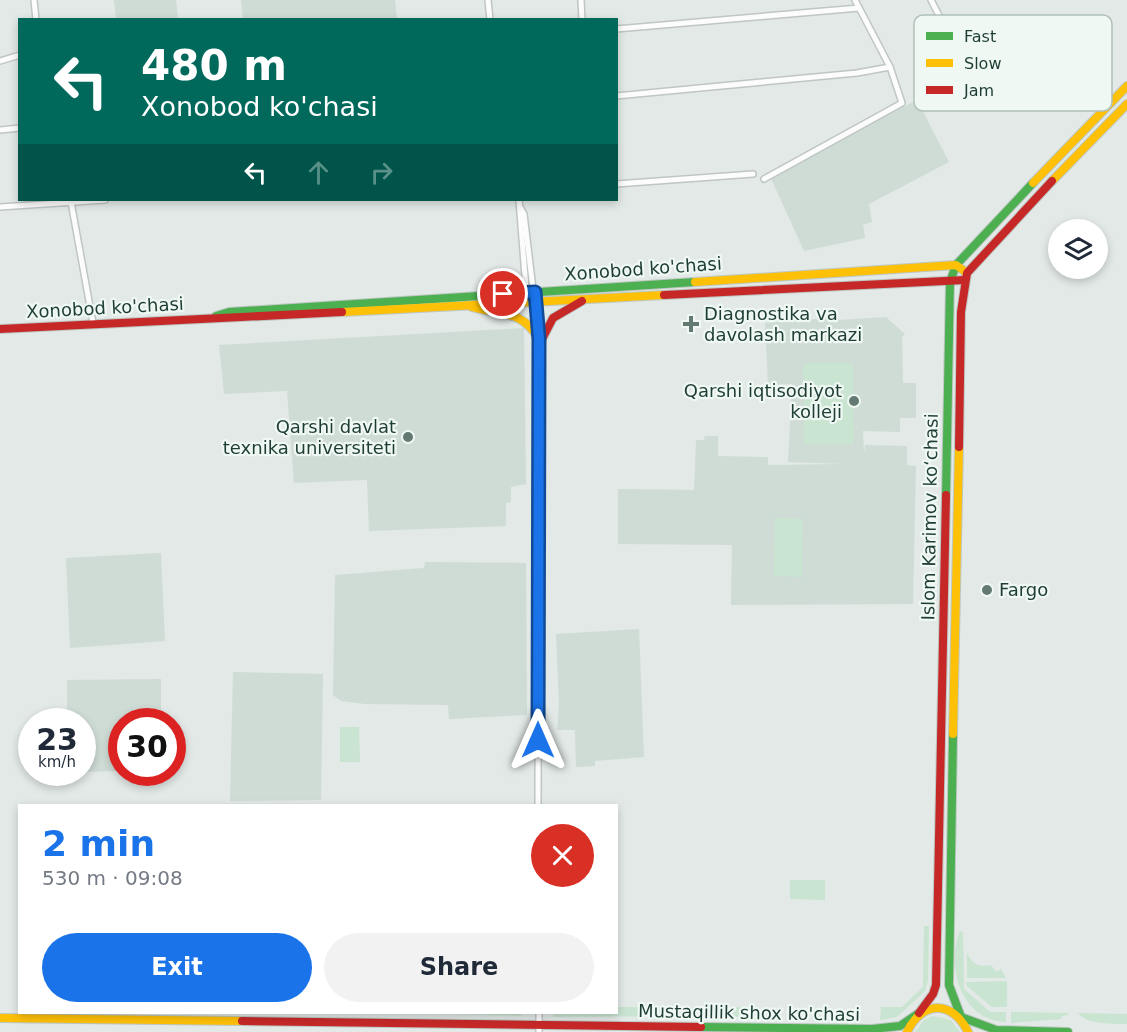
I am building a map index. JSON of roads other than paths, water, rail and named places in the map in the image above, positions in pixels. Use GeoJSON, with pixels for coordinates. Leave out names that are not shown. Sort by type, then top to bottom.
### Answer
{"type":"FeatureCollection","features":[{"type":"Feature","properties":{"kind":"main road","name":"Islom Karimov ko‘chasi"},"geometry":{"type":"LineString","coordinates":[[1112,101],[1127,86]]}},
{"type":"Feature","properties":{"kind":"main road"},"geometry":{"type":"LineString","coordinates":[[956,265],[966,276],[997,238],[1127,104]]}},
{"type":"Feature","properties":{"kind":"main road","name":"Islom Karimov ko‘chasi"},"geometry":{"type":"LineString","coordinates":[[908,1032],[936,985],[950,282],[956,265],[1103,111]]}},
{"type":"Feature","properties":{"kind":"main road"},"geometry":{"type":"LineString","coordinates":[[1065,150],[1076,159]]}},
{"type":"Feature","properties":{"kind":"main road","name":"Xonobod ko'chasi"},"geometry":{"type":"LineString","coordinates":[[212,317],[229,312],[956,265]]}},
{"type":"Feature","properties":{"kind":"main road","name":"Islom Karimov ko‘chasi"},"geometry":{"type":"LineString","coordinates":[[966,276],[961,312],[949,985],[968,1032]]}},
{"type":"Feature","properties":{"kind":"main road","name":"Xonobod ko'chasi"},"geometry":{"type":"LineString","coordinates":[[0,329],[212,317],[231,320],[587,298],[950,282],[966,276]]}},
{"type":"Feature","properties":{"kind":"main road"},"geometry":{"type":"LineString","coordinates":[[539,342],[553,318],[587,298]]}},
{"type":"Feature","properties":{"kind":"main road"},"geometry":{"type":"LineString","coordinates":[[468,305],[489,314],[523,316],[532,325],[539,342]]}},
{"type":"Feature","properties":{"kind":"main road"},"geometry":{"type":"LineString","coordinates":[[919,1013],[927,1009],[945,1008],[961,1017],[996,1030],[1068,1032]]}},
{"type":"Feature","properties":{"kind":"main road","name":"Mustaqillik shox ko'chasi"},"geometry":{"type":"LineString","coordinates":[[0,1018],[539,1029],[872,1029],[900,1026],[919,1013]]}},
{"type":"Feature","properties":{"kind":"street"},"geometry":{"type":"LineString","coordinates":[[34,0],[36,18]]}},
{"type":"Feature","properties":{"kind":"street"},"geometry":{"type":"LineString","coordinates":[[488,0],[490,18]]}},
{"type":"Feature","properties":{"kind":"street"},"geometry":{"type":"LineString","coordinates":[[581,0],[582,18]]}},
{"type":"Feature","properties":{"kind":"street"},"geometry":{"type":"LineString","coordinates":[[764,179],[902,103],[890,67],[855,0]]}},
{"type":"Feature","properties":{"kind":"street"},"geometry":{"type":"LineString","coordinates":[[931,0],[939,15]]}},
{"type":"Feature","properties":{"kind":"street"},"geometry":{"type":"LineString","coordinates":[[618,29],[859,8]]}},
{"type":"Feature","properties":{"kind":"street"},"geometry":{"type":"LineString","coordinates":[[0,61],[18,56]]}},
{"type":"Feature","properties":{"kind":"street"},"geometry":{"type":"LineString","coordinates":[[618,96],[857,74],[890,67]]}},
{"type":"Feature","properties":{"kind":"street"},"geometry":{"type":"LineString","coordinates":[[0,130],[18,128]]}},
{"type":"Feature","properties":{"kind":"street"},"geometry":{"type":"LineString","coordinates":[[618,184],[753,174]]}},
{"type":"Feature","properties":{"kind":"street"},"geometry":{"type":"LineString","coordinates":[[0,207],[88,201]]}},
{"type":"Feature","properties":{"kind":"street"},"geometry":{"type":"LineString","coordinates":[[519,201],[524,214],[530,292],[527,302]]}},
{"type":"Feature","properties":{"kind":"street"},"geometry":{"type":"LineString","coordinates":[[70,202],[93,323]]}},
{"type":"Feature","properties":{"kind":"street"},"geometry":{"type":"LineString","coordinates":[[530,292],[537,302],[539,342],[538,804]]}},
{"type":"Feature","properties":{"kind":"place","name":"Diagnostika va davolash markazi"},"geometry":{"type":"Point","coordinates":[691,324]}},
{"type":"Feature","properties":{"kind":"place","name":"Qarshi iqtisodiyot kolleji"},"geometry":{"type":"Point","coordinates":[854,401]}},
{"type":"Feature","properties":{"kind":"place","name":"Qarshi davlat texnika universiteti"},"geometry":{"type":"Point","coordinates":[408,437]}},
{"type":"Feature","properties":{"kind":"place","name":"Fargo"},"geometry":{"type":"Point","coordinates":[987,590]}}]}
